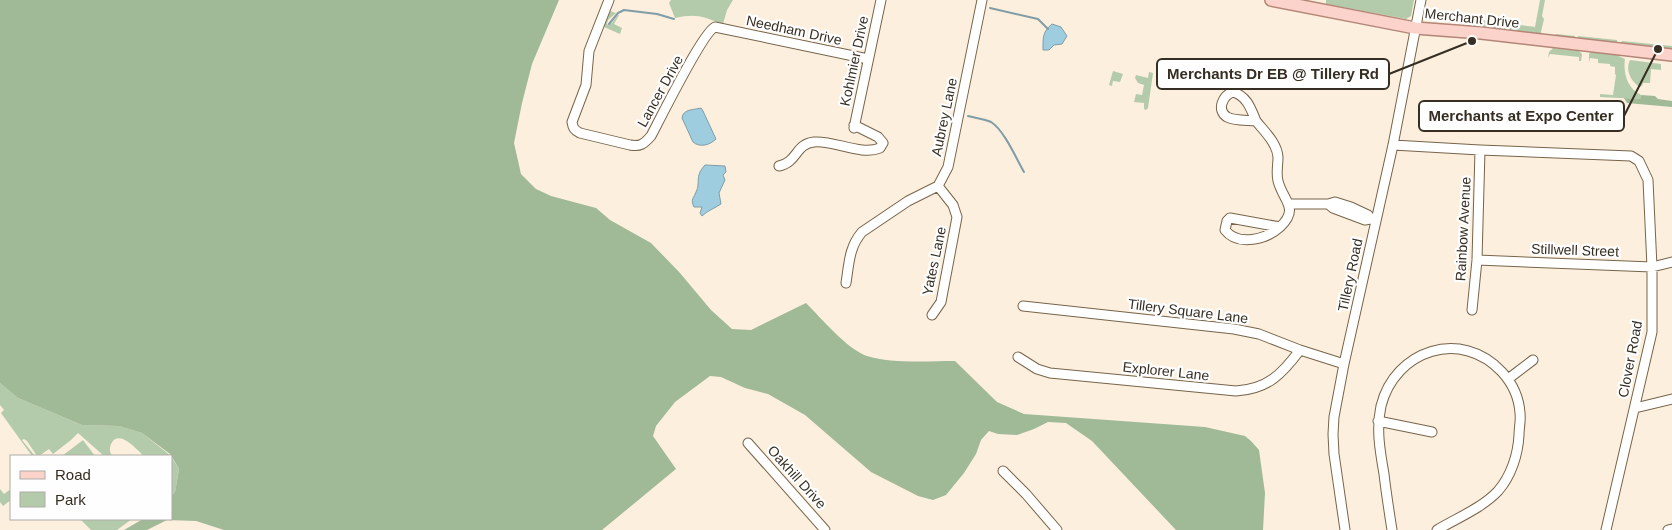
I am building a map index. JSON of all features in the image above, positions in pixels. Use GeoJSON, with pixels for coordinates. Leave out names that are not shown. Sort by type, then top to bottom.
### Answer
{"type":"FeatureCollection","features":[{"type":"Feature","properties":{"kind":"main road","name":"Merchant Drive"},"geometry":{"type":"LineString","coordinates":[[1271,0],[1415,28],[1481,33],[1672,55]]}},
{"type":"Feature","properties":{"kind":"street","name":"Lancer Drive"},"geometry":{"type":"LineString","coordinates":[[609,0],[589,50],[586,85],[572,122],[575,130],[579,132],[621,143],[637,146],[651,136],[694,56],[708,33],[715,27]]}},
{"type":"Feature","properties":{"kind":"street","name":"Kohlmier Drive"},"geometry":{"type":"LineString","coordinates":[[780,166],[787,164],[802,146],[813,142],[870,150],[880,148],[883,143],[881,140],[854,127],[881,0]]}},
{"type":"Feature","properties":{"kind":"street","name":"Aubrey Lane"},"geometry":{"type":"LineString","coordinates":[[938,186],[948,167],[982,0]]}},
{"type":"Feature","properties":{"kind":"street","name":"Tillery Road"},"geometry":{"type":"LineString","coordinates":[[1346,530],[1334,454],[1333,434],[1338,396],[1373,220],[1393,145],[1421,0]]}},
{"type":"Feature","properties":{"kind":"street","name":"Needham Drive"},"geometry":{"type":"LineString","coordinates":[[715,27],[868,59]]}},
{"type":"Feature","properties":{"kind":"street"},"geometry":{"type":"LineString","coordinates":[[1256,121],[1266,133],[1278,154],[1277,177],[1289,204],[1289,215],[1280,227],[1266,236],[1248,239],[1231,236],[1226,230],[1227,221],[1230,218],[1280,227]]}},
{"type":"Feature","properties":{"kind":"street"},"geometry":{"type":"LineString","coordinates":[[1393,145],[1480,150]]}},
{"type":"Feature","properties":{"kind":"street","name":"Clover Road"},"geometry":{"type":"LineString","coordinates":[[1480,150],[1631,156],[1639,161],[1648,180],[1652,267],[1652,332],[1606,530]]}},
{"type":"Feature","properties":{"kind":"street","name":"Rainbow Avenue"},"geometry":{"type":"LineString","coordinates":[[1472,310],[1480,150]]}},
{"type":"Feature","properties":{"kind":"street"},"geometry":{"type":"LineString","coordinates":[[846,283],[853,244],[862,232],[910,199],[938,186]]}},
{"type":"Feature","properties":{"kind":"street","name":"Yates Lane"},"geometry":{"type":"LineString","coordinates":[[932,315],[941,302],[957,217],[953,204],[938,186]]}},
{"type":"Feature","properties":{"kind":"street"},"geometry":{"type":"LineString","coordinates":[[1289,204],[1328,204],[1333,208],[1365,220],[1373,220]]}},
{"type":"Feature","properties":{"kind":"street","name":"Stillwell Street"},"geometry":{"type":"LineString","coordinates":[[1476,260],[1652,267],[1672,262]]}},
{"type":"Feature","properties":{"kind":"street","name":"Tillery Square Lane"},"geometry":{"type":"LineString","coordinates":[[1023,306],[1227,328],[1259,334],[1344,364]]}},
{"type":"Feature","properties":{"kind":"street"},"geometry":{"type":"LineString","coordinates":[[1392,530],[1378,438],[1378,421],[1381,405],[1387,389],[1404,366],[1434,350],[1458,348],[1480,355],[1496,366],[1508,379],[1515,392],[1520,412],[1518,442],[1512,470],[1497,492],[1453,526],[1437,530]]}},
{"type":"Feature","properties":{"kind":"street","name":"Explorer Lane"},"geometry":{"type":"LineString","coordinates":[[1018,358],[1037,370],[1050,373],[1236,392],[1256,388],[1274,379],[1290,365],[1300,350]]}},
{"type":"Feature","properties":{"kind":"street"},"geometry":{"type":"LineString","coordinates":[[1508,379],[1533,360]]}},
{"type":"Feature","properties":{"kind":"street"},"geometry":{"type":"LineString","coordinates":[[1635,408],[1672,399]]}},
{"type":"Feature","properties":{"kind":"street"},"geometry":{"type":"LineString","coordinates":[[1378,421],[1432,432]]}},
{"type":"Feature","properties":{"kind":"street","name":"Oakhill Drive"},"geometry":{"type":"LineString","coordinates":[[748,443],[825,530]]}},
{"type":"Feature","properties":{"kind":"street"},"geometry":{"type":"LineString","coordinates":[[1003,470],[1057,530]]}},
{"type":"Feature","properties":{"kind":"street"},"geometry":{"type":"LineString","coordinates":[[1668,530],[1672,529]]}},
{"type":"Feature","properties":{"kind":"green space"},"geometry":{"type":"Polygon","coordinates":[[[0,0],[559,0],[532,64],[514,143],[521,174],[536,189],[551,196],[596,208],[610,220],[651,243],[680,273],[711,310],[732,329],[751,330],[806,303],[851,347],[859,352],[877,359],[911,362],[955,361],[997,402],[1024,414],[1205,427],[1245,436],[1259,450],[1265,493],[1263,530],[1176,530],[1092,441],[1066,423],[1048,422],[1017,435],[998,434],[989,431],[981,440],[976,454],[964,473],[946,495],[933,500],[918,496],[871,472],[805,415],[768,394],[745,388],[721,377],[710,376],[675,402],[656,426],[653,436],[676,469],[602,530],[224,530],[196,521],[167,520],[172,520],[172,495],[175,492],[179,469],[172,455],[142,433],[119,426],[82,425],[18,398],[0,383],[0,0]]]}},
{"type":"Feature","properties":{"kind":"green space"},"geometry":{"type":"Polygon","coordinates":[[[671,0],[733,0],[727,10],[723,24],[700,16],[675,18],[669,3],[671,0]]]}},
{"type":"Feature","properties":{"kind":"green space"},"geometry":{"type":"Polygon","coordinates":[[[1326,0],[1414,0],[1411,16],[1406,19],[1326,4],[1326,0]]]}},
{"type":"Feature","properties":{"kind":"green space"},"geometry":{"type":"Polygon","coordinates":[[[1540,0],[1545,0],[1541,32],[1543,35],[1471,27],[1472,19],[1535,27],[1540,0]]]}},
{"type":"Feature","properties":{"kind":"green space"},"geometry":{"type":"Polygon","coordinates":[[[610,11],[616,13],[608,20],[607,24],[612,23],[619,15],[614,24],[622,28],[620,34],[604,27],[610,11]]]}},
{"type":"Feature","properties":{"kind":"green space"},"geometry":{"type":"Polygon","coordinates":[[[1556,34],[1575,36],[1575,38],[1578,38],[1578,36],[1617,40],[1617,42],[1621,43],[1622,41],[1672,46],[1672,50],[1554,36],[1556,34]]]}},
{"type":"Feature","properties":{"kind":"green space"},"geometry":{"type":"Polygon","coordinates":[[[1553,48],[1579,51],[1582,54],[1581,61],[1579,61],[1579,57],[1550,54],[1548,58],[1549,52],[1553,48]]]}},
{"type":"Feature","properties":{"kind":"green space"},"geometry":{"type":"Polygon","coordinates":[[[1591,52],[1614,54],[1625,59],[1627,80],[1632,88],[1641,95],[1640,99],[1600,97],[1600,94],[1613,95],[1616,75],[1615,67],[1610,66],[1610,64],[1598,63],[1598,59],[1590,58],[1589,63],[1589,54],[1591,52]]]}},
{"type":"Feature","properties":{"kind":"green space"},"geometry":{"type":"Polygon","coordinates":[[[1630,60],[1661,64],[1661,70],[1651,69],[1650,83],[1643,83],[1640,87],[1630,75],[1628,68],[1630,60]]]}},
{"type":"Feature","properties":{"kind":"green space"},"geometry":{"type":"Polygon","coordinates":[[[1113,71],[1123,74],[1120,82],[1113,81],[1112,86],[1109,85],[1113,71]]]}},
{"type":"Feature","properties":{"kind":"green space"},"geometry":{"type":"Polygon","coordinates":[[[1149,72],[1153,73],[1148,108],[1146,110],[1144,109],[1144,103],[1134,102],[1136,94],[1142,95],[1144,85],[1138,83],[1135,78],[1136,75],[1148,78],[1149,72]]]}},
{"type":"Feature","properties":{"kind":"green space"},"geometry":{"type":"Polygon","coordinates":[[[1641,95],[1655,96],[1658,99],[1672,101],[1672,107],[1627,103],[1624,98],[1640,99],[1641,95]]]}},
{"type":"Feature","properties":{"kind":"green space"},"geometry":{"type":"Polygon","coordinates":[[[0,383],[18,398],[82,425],[119,426],[142,433],[170,455],[143,455],[133,445],[119,438],[111,444],[112,455],[103,455],[78,433],[53,454],[49,449],[40,455],[36,455],[27,441],[22,440],[34,455],[31,455],[1,413],[4,410],[0,405],[0,383]]]}},
{"type":"Feature","properties":{"kind":"green space"},"geometry":{"type":"Polygon","coordinates":[[[83,440],[94,455],[63,455],[83,440]]]}},
{"type":"Feature","properties":{"kind":"green space"},"geometry":{"type":"Polygon","coordinates":[[[172,458],[179,469],[175,492],[172,495],[172,458]]]}},
{"type":"Feature","properties":{"kind":"green space"},"geometry":{"type":"Polygon","coordinates":[[[0,489],[4,494],[10,490],[10,501],[3,506],[0,502],[0,489]]]}},
{"type":"Feature","properties":{"kind":"green space"},"geometry":{"type":"Polygon","coordinates":[[[81,520],[131,520],[117,530],[91,530],[81,520]]]}},
{"type":"Feature","properties":{"kind":"green space"},"geometry":{"type":"Polygon","coordinates":[[[141,520],[167,520],[147,530],[124,530],[141,520]]]}},
{"type":"Feature","properties":{"kind":"water"},"geometry":{"type":"Polygon","coordinates":[[[1052,24],[1061,27],[1067,36],[1062,44],[1054,45],[1049,50],[1043,50],[1045,33],[1052,24]]]}},
{"type":"Feature","properties":{"kind":"water"},"geometry":{"type":"Polygon","coordinates":[[[701,108],[716,139],[711,143],[702,145],[693,142],[682,118],[686,111],[701,108]]]}},
{"type":"Feature","properties":{"kind":"water"},"geometry":{"type":"Polygon","coordinates":[[[705,165],[725,166],[726,172],[723,175],[725,180],[719,193],[721,204],[702,216],[700,213],[702,207],[694,207],[692,200],[700,173],[705,165]]]}},
{"type":"Feature","properties":{"kind":"waterway"},"geometry":{"type":"LineString","coordinates":[[990,8],[1038,19],[1048,29]]}},
{"type":"Feature","properties":{"kind":"waterway"},"geometry":{"type":"LineString","coordinates":[[609,24],[618,13],[624,10],[657,14],[674,19]]}},
{"type":"Feature","properties":{"kind":"waterway"},"geometry":{"type":"LineString","coordinates":[[968,116],[991,122],[996,126],[1001,131],[1024,172]]}},
{"type":"Feature","properties":{"kind":"place","name":"Merchants Dr EB @ Tillery Rd"},"geometry":{"type":"Point","coordinates":[1472,41]}},
{"type":"Feature","properties":{"kind":"place","name":"Merchants at Expo Center"},"geometry":{"type":"Point","coordinates":[1658,49]}}]}
